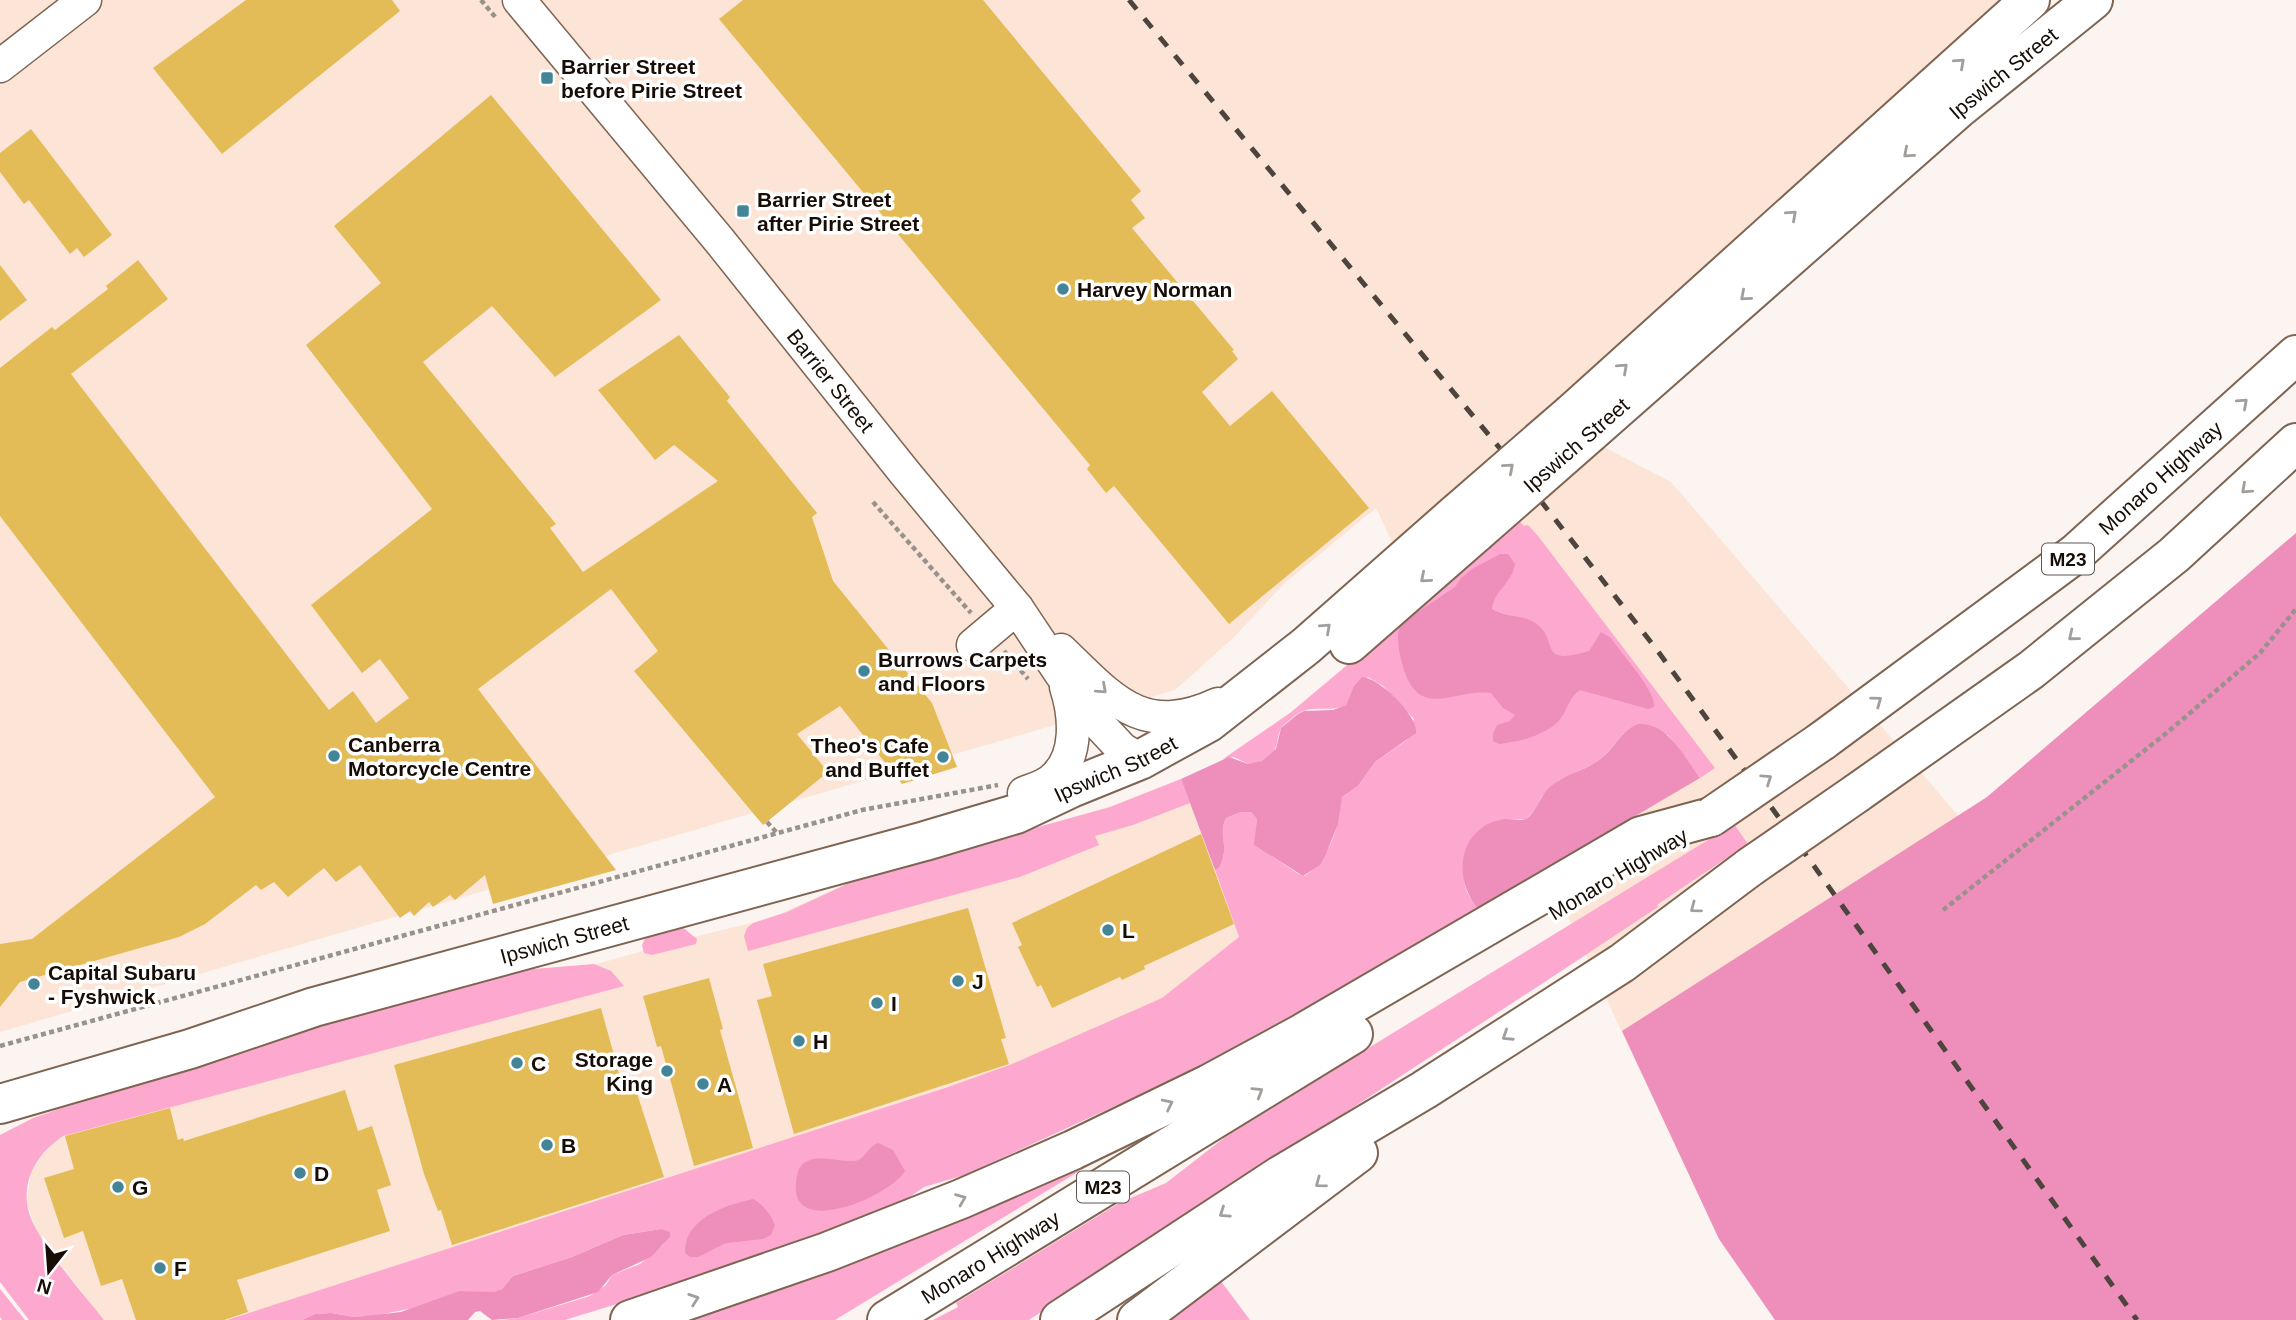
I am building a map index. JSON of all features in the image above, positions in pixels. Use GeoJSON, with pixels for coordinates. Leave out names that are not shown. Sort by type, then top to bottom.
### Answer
{"type":"FeatureCollection","features":[{"type":"Feature","properties":{"kind":"main road","name":"Ipswich Street"},"geometry":{"type":"LineString","coordinates":[[1010,799],[1063,806],[1108,794],[1200,755],[1240,732],[1291,694],[1467,523],[1927,115],[2030,0]]}},
{"type":"Feature","properties":{"kind":"main road","name":"Ipswich Street"},"geometry":{"type":"LineString","coordinates":[[1927,115],[2093,0]]}},
{"type":"Feature","properties":{"kind":"main road","name":"Monaro Highway"},"geometry":{"type":"LineString","coordinates":[[887,1320],[1711,817],[1822,741],[2075,554],[2296,355]]}},
{"type":"Feature","properties":{"kind":"main road"},"geometry":{"type":"LineString","coordinates":[[1060,1320],[1281,1175],[1424,1090],[1622,963],[1750,867],[2031,670],[2174,555],[2296,443]]}},
{"type":"Feature","properties":{"kind":"main road","name":"Ipswich Street"},"geometry":{"type":"LineString","coordinates":[[17,1099],[190,1049],[314,1007],[967,829],[1010,799],[1071,788],[1140,760],[1209,722],[1467,523]]}},
{"type":"Feature","properties":{"kind":"main road"},"geometry":{"type":"LineString","coordinates":[[1140,760],[1160,764],[1200,755]]}},
{"type":"Feature","properties":{"kind":"main road"},"geometry":{"type":"LineString","coordinates":[[630,1320],[827,1252],[961,1199],[1073,1150],[1209,1084],[1303,1033],[1641,836],[1711,817]]}},
{"type":"Feature","properties":{"kind":"main road","name":"Ipswich Street"},"geometry":{"type":"LineString","coordinates":[[0,1078],[172,1031],[314,1007]]}},
{"type":"Feature","properties":{"kind":"main road"},"geometry":{"type":"LineString","coordinates":[[1137,1320],[1408,1116],[1424,1090]]}},
{"type":"Feature","properties":{"kind":"main road"},"geometry":{"type":"LineString","coordinates":[[0,1123],[17,1099]]}},
{"type":"Feature","properties":{"kind":"street"},"geometry":{"type":"LineString","coordinates":[[0,66],[85,0]]}},
{"type":"Feature","properties":{"kind":"street","name":"Barrier Street"},"geometry":{"type":"LineString","coordinates":[[519,0],[719,240],[1017,608],[1047,679],[1122,749],[1140,760]]}},
{"type":"Feature","properties":{"kind":"street"},"geometry":{"type":"LineString","coordinates":[[980,638],[1017,608],[1117,702],[1145,715],[1177,717],[1206,709],[1274,672]]}},
{"type":"Feature","properties":{"kind":"street"},"geometry":{"type":"LineString","coordinates":[[967,829],[1018,795],[1044,785],[1062,769],[1073,728],[1070,704],[1047,679]]}},
{"type":"Feature","properties":{"kind":"path"},"geometry":{"type":"LineString","coordinates":[[873,502],[980,638],[1047,679]]}},
{"type":"Feature","properties":{"kind":"path"},"geometry":{"type":"LineString","coordinates":[[1943,910],[2169,731],[2260,653],[2296,609]]}},
{"type":"Feature","properties":{"kind":"path"},"geometry":{"type":"LineString","coordinates":[[0,1045],[862,810],[1010,799]]}},
{"type":"Feature","properties":{"kind":"path"},"geometry":{"type":"LineString","coordinates":[[767,822],[778,834]]}},
{"type":"Feature","properties":{"kind":"shaded area"},"geometry":{"type":"Polygon","coordinates":[[[0,0],[2015,0],[1602,446],[1671,482],[2296,1208],[2296,1320],[1775,1320],[1719,1239],[1376,508],[1285,583],[1232,639],[1175,690],[0,1032],[0,0]]]}},
{"type":"Feature","properties":{"kind":"shaded area"},"geometry":{"type":"Polygon","coordinates":[[[1519,521],[1524,526],[1528,525],[1538,536],[1715,768],[1700,778],[1668,735],[1624,733],[1600,761],[1559,780],[1542,796],[1536,809],[1526,819],[1498,820],[1477,834],[1467,864],[1465,882],[1466,890],[1479,908],[1316,1002],[1176,1078],[965,1175],[924,1187],[891,1210],[662,1290],[565,1320],[501,1320],[518,1318],[590,1296],[606,1285],[612,1275],[640,1264],[664,1244],[661,1229],[623,1235],[572,1257],[513,1276],[495,1293],[459,1291],[414,1308],[372,1316],[355,1317],[331,1313],[315,1314],[302,1320],[227,1320],[948,1087],[1012,1064],[1162,998],[1239,937],[1215,870],[1219,868],[1224,854],[1223,831],[1226,818],[1241,812],[1251,812],[1257,819],[1255,845],[1304,876],[1315,867],[1329,847],[1337,825],[1342,797],[1358,786],[1375,762],[1407,740],[1414,719],[1383,686],[1368,677],[1351,694],[1346,705],[1301,712],[1285,724],[1281,728],[1274,752],[1269,757],[1248,764],[1234,757],[1223,759],[1290,713],[1519,521]]]}},
{"type":"Feature","properties":{"kind":"shaded area"},"geometry":{"type":"Polygon","coordinates":[[[2296,533],[2296,1320],[1775,1320],[1719,1239],[1622,1031],[1987,797],[2296,533]]]}},
{"type":"Feature","properties":{"kind":"shaded area"},"geometry":{"type":"Polygon","coordinates":[[[1500,554],[1508,554],[1515,564],[1492,609],[1535,623],[1543,630],[1555,654],[1561,656],[1589,651],[1601,632],[1611,638],[1650,691],[1654,707],[1648,709],[1580,690],[1571,699],[1561,718],[1549,729],[1524,739],[1499,744],[1493,741],[1497,725],[1510,721],[1515,715],[1503,708],[1491,693],[1439,699],[1419,694],[1410,684],[1403,667],[1398,639],[1401,623],[1455,587],[1472,569],[1500,554]]]}},
{"type":"Feature","properties":{"kind":"shaded area"},"geometry":{"type":"Polygon","coordinates":[[[1362,677],[1378,684],[1405,708],[1416,733],[1375,762],[1358,786],[1342,797],[1338,824],[1320,865],[1303,876],[1254,845],[1257,819],[1251,812],[1241,812],[1226,818],[1223,831],[1224,853],[1219,868],[1215,870],[1181,779],[1229,757],[1248,764],[1262,761],[1276,749],[1281,728],[1304,711],[1333,710],[1346,705],[1354,686],[1362,677]]]}},
{"type":"Feature","properties":{"kind":"shaded area"},"geometry":{"type":"Polygon","coordinates":[[[1638,724],[1649,725],[1667,735],[1700,778],[1479,908],[1476,906],[1464,882],[1463,869],[1468,844],[1475,834],[1486,825],[1499,820],[1526,819],[1549,788],[1596,762],[1607,754],[1627,731],[1638,724]]]}},
{"type":"Feature","properties":{"kind":"shaded area"},"geometry":{"type":"Polygon","coordinates":[[[1181,779],[1239,937],[1162,999],[1012,1064],[227,1320],[104,1320],[40,1238],[27,1204],[31,1169],[52,1144],[59,1109],[119,1091],[159,1071],[510,971],[597,964],[643,951],[643,939],[681,926],[694,937],[771,918],[864,876],[1110,807],[1181,779]]]}},
{"type":"Feature","properties":{"kind":"shaded area"},"geometry":{"type":"Polygon","coordinates":[[[1181,779],[1190,803],[1095,836],[1099,845],[1020,877],[748,951],[744,936],[753,923],[787,912],[864,876],[1110,807],[1181,779]]]}},
{"type":"Feature","properties":{"kind":"shaded area"},"geometry":{"type":"Polygon","coordinates":[[[1734,824],[1748,844],[1581,958],[1029,1320],[933,1320],[958,1307],[956,1303],[1119,1203],[1166,1183],[1233,1131],[1734,824]]]}},
{"type":"Feature","properties":{"kind":"shaded area"},"geometry":{"type":"Polygon","coordinates":[[[681,926],[697,939],[696,944],[652,955],[644,953],[642,945],[647,935],[681,926]]]}},
{"type":"Feature","properties":{"kind":"shaded area"},"geometry":{"type":"Polygon","coordinates":[[[594,964],[611,971],[624,986],[63,1136],[47,1149],[35,1165],[28,1183],[27,1203],[30,1216],[47,1247],[104,1320],[29,1320],[0,1282],[0,1135],[33,1118],[119,1091],[159,1071],[510,971],[594,964]]]}},
{"type":"Feature","properties":{"kind":"shaded area"},"geometry":{"type":"Polygon","coordinates":[[[878,1143],[893,1150],[905,1171],[896,1181],[863,1201],[843,1208],[824,1211],[808,1208],[798,1199],[796,1179],[804,1163],[822,1158],[857,1160],[878,1143]]]}},
{"type":"Feature","properties":{"kind":"shaded area"},"geometry":{"type":"Polygon","coordinates":[[[1104,1156],[835,1320],[666,1320],[1104,1156]]]}},
{"type":"Feature","properties":{"kind":"shaded area"},"geometry":{"type":"Polygon","coordinates":[[[753,1199],[769,1214],[775,1225],[771,1235],[763,1239],[726,1243],[698,1257],[690,1257],[685,1253],[691,1231],[699,1222],[719,1209],[753,1199]]]}},
{"type":"Feature","properties":{"kind":"shaded area"},"geometry":{"type":"Polygon","coordinates":[[[661,1229],[670,1232],[670,1237],[651,1257],[612,1275],[598,1292],[518,1318],[492,1320],[480,1311],[475,1312],[468,1320],[302,1320],[315,1314],[331,1313],[355,1317],[401,1312],[459,1291],[495,1292],[502,1289],[513,1276],[572,1257],[623,1235],[661,1229]]]}},
{"type":"Feature","properties":{"kind":"shaded area"},"geometry":{"type":"Polygon","coordinates":[[[1220,1280],[1250,1320],[1167,1320],[1220,1280]]]}},
{"type":"Feature","properties":{"kind":"shaded area"},"geometry":{"type":"Polygon","coordinates":[[[0,1289],[25,1320],[2,1320],[0,1289]]]}},
{"type":"Feature","properties":{"kind":"building"},"geometry":{"type":"Polygon","coordinates":[[[246,0],[392,0],[400,11],[222,154],[153,68],[246,0]]]}},
{"type":"Feature","properties":{"kind":"building","name":"Harvey Norman"},"geometry":{"type":"Polygon","coordinates":[[[743,0],[983,0],[1141,191],[1131,200],[1145,218],[1132,228],[1234,350],[1232,351],[1238,359],[1202,392],[1230,426],[1272,391],[1369,508],[1229,624],[1114,486],[1106,493],[1087,469],[1090,465],[719,19],[743,0]]]}},
{"type":"Feature","properties":{"kind":"building"},"geometry":{"type":"Polygon","coordinates":[[[491,95],[661,300],[555,377],[492,306],[423,362],[556,524],[550,528],[583,572],[718,481],[674,445],[655,460],[598,390],[679,335],[730,397],[727,401],[817,513],[812,517],[833,581],[932,703],[957,767],[902,784],[840,706],[797,734],[828,772],[763,825],[634,671],[658,651],[611,589],[478,689],[616,870],[493,904],[485,875],[455,900],[450,895],[433,907],[429,902],[414,916],[410,911],[400,918],[360,865],[336,882],[324,868],[288,897],[274,882],[261,890],[256,885],[205,924],[179,937],[20,982],[0,1007],[0,944],[32,939],[215,797],[0,516],[0,368],[52,327],[55,330],[108,289],[106,286],[138,260],[168,299],[71,374],[329,710],[353,691],[376,723],[409,698],[380,659],[362,673],[311,605],[432,509],[306,345],[381,283],[334,226],[491,95]]]}},
{"type":"Feature","properties":{"kind":"building"},"geometry":{"type":"Polygon","coordinates":[[[31,129],[112,235],[84,257],[77,248],[70,254],[29,200],[24,204],[0,172],[0,153],[31,129]]]}},
{"type":"Feature","properties":{"kind":"building"},"geometry":{"type":"Polygon","coordinates":[[[0,265],[27,300],[0,321],[0,265]]]}},
{"type":"Feature","properties":{"kind":"building","name":"L"},"geometry":{"type":"Polygon","coordinates":[[[1201,834],[1234,924],[1144,966],[1145,969],[1122,980],[1120,977],[1052,1008],[1041,985],[1037,987],[1018,947],[1022,945],[1012,923],[1201,834]]]}},
{"type":"Feature","properties":{"kind":"building"},"geometry":{"type":"Polygon","coordinates":[[[968,908],[1006,1038],[1001,1039],[1009,1064],[794,1134],[757,1000],[772,996],[763,964],[968,908]]]}},
{"type":"Feature","properties":{"kind":"building"},"geometry":{"type":"Polygon","coordinates":[[[709,978],[723,1029],[720,1030],[753,1148],[694,1166],[661,1046],[657,1047],[643,996],[709,978]]]}},
{"type":"Feature","properties":{"kind":"building"},"geometry":{"type":"Polygon","coordinates":[[[601,1008],[623,1088],[634,1084],[664,1177],[452,1245],[441,1210],[438,1211],[424,1174],[394,1065],[601,1008]]]}},
{"type":"Feature","properties":{"kind":"building"},"geometry":{"type":"Polygon","coordinates":[[[345,1090],[358,1131],[372,1126],[391,1185],[377,1190],[390,1231],[237,1280],[248,1312],[224,1320],[136,1320],[122,1279],[101,1286],[83,1231],[64,1238],[44,1178],[74,1169],[65,1136],[170,1108],[178,1140],[183,1138],[184,1141],[345,1090]]]}},
{"type":"Feature","properties":{"kind":"railway"},"geometry":{"type":"LineString","coordinates":[[1129,0],[1498,446],[1657,650],[2137,1320]]}},
{"type":"Feature","properties":{"kind":"place","name":"Barrier Street before Pirie Street"},"geometry":{"type":"Point","coordinates":[547,78]}},
{"type":"Feature","properties":{"kind":"place","name":"Barrier Street after Pirie Street"},"geometry":{"type":"Point","coordinates":[743,211]}},
{"type":"Feature","properties":{"kind":"place","name":"Harvey Norman"},"geometry":{"type":"Point","coordinates":[1063,289]}},
{"type":"Feature","properties":{"kind":"place","name":"Burrows Carpets and Floors"},"geometry":{"type":"Point","coordinates":[864,671]}},
{"type":"Feature","properties":{"kind":"place","name":"Canberra Motorcycle Centre"},"geometry":{"type":"Point","coordinates":[334,756]}},
{"type":"Feature","properties":{"kind":"place","name":"Theo's Cafe and Buffet"},"geometry":{"type":"Point","coordinates":[943,757]}},
{"type":"Feature","properties":{"kind":"place","name":"L"},"geometry":{"type":"Point","coordinates":[1108,930]}},
{"type":"Feature","properties":{"kind":"place","name":"J"},"geometry":{"type":"Point","coordinates":[958,981]}},
{"type":"Feature","properties":{"kind":"place","name":"Capital Subaru - Fyshwick"},"geometry":{"type":"Point","coordinates":[34,984]}},
{"type":"Feature","properties":{"kind":"place","name":"I"},"geometry":{"type":"Point","coordinates":[877,1003]}},
{"type":"Feature","properties":{"kind":"place","name":"H"},"geometry":{"type":"Point","coordinates":[799,1041]}},
{"type":"Feature","properties":{"kind":"place","name":"C"},"geometry":{"type":"Point","coordinates":[517,1063]}},
{"type":"Feature","properties":{"kind":"place","name":"Storage King"},"geometry":{"type":"Point","coordinates":[667,1071]}},
{"type":"Feature","properties":{"kind":"place","name":"A"},"geometry":{"type":"Point","coordinates":[703,1084]}},
{"type":"Feature","properties":{"kind":"place","name":"B"},"geometry":{"type":"Point","coordinates":[547,1145]}},
{"type":"Feature","properties":{"kind":"place","name":"D"},"geometry":{"type":"Point","coordinates":[300,1173]}},
{"type":"Feature","properties":{"kind":"place","name":"G"},"geometry":{"type":"Point","coordinates":[118,1187]}},
{"type":"Feature","properties":{"kind":"place","name":"F"},"geometry":{"type":"Point","coordinates":[160,1268]}}]}
